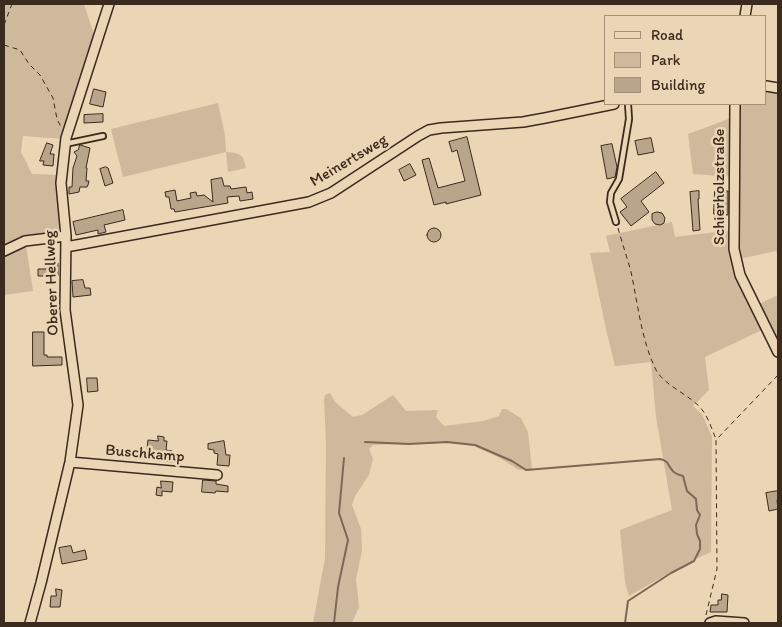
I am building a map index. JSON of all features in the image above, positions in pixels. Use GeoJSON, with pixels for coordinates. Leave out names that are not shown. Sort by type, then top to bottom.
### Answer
{"type":"FeatureCollection","features":[{"type":"Feature","properties":{"kind":"street","name":"Oberer Hellweg"},"geometry":{"type":"LineString","coordinates":[[30,623],[70,462],[78,405],[65,310],[66,236],[61,183],[65,144],[109,4]]}},
{"type":"Feature","properties":{"kind":"street","name":"Meinertsweg"},"geometry":{"type":"LineString","coordinates":[[66,247],[320,199],[331,194],[429,130],[523,122],[609,105]]}},
{"type":"Feature","properties":{"kind":"street","name":"Schierholzstraße"},"geometry":{"type":"LineString","coordinates":[[735,105],[734,249],[740,275],[778,352]]}},
{"type":"Feature","properties":{"kind":"street"},"geometry":{"type":"LineString","coordinates":[[4,251],[25,241],[66,236]]}},
{"type":"Feature","properties":{"kind":"street","name":"Buschkamp"},"geometry":{"type":"LineString","coordinates":[[70,462],[217,475]]}},
{"type":"Feature","properties":{"kind":"street"},"geometry":{"type":"LineString","coordinates":[[708,619],[716,622],[744,623]]}},
{"type":"Feature","properties":{"kind":"lane"},"geometry":{"type":"LineString","coordinates":[[616,222],[610,202],[611,193],[619,179],[630,119],[628,105]]}},
{"type":"Feature","properties":{"kind":"lane"},"geometry":{"type":"LineString","coordinates":[[65,144],[103,136]]}},
{"type":"Feature","properties":{"kind":"path"},"geometry":{"type":"LineString","coordinates":[[4,25],[12,4]]}},
{"type":"Feature","properties":{"kind":"path"},"geometry":{"type":"LineString","coordinates":[[4,45],[20,50],[29,64],[40,75],[54,98],[55,112],[60,126],[68,131]]}},
{"type":"Feature","properties":{"kind":"path"},"geometry":{"type":"LineString","coordinates":[[616,222],[630,270],[640,321],[656,370],[704,412],[716,440],[717,569],[708,619]]}},
{"type":"Feature","properties":{"kind":"path"},"geometry":{"type":"LineString","coordinates":[[716,440],[778,375]]}},
{"type":"Feature","properties":{"kind":"green space"},"geometry":{"type":"Polygon","coordinates":[[[4,4],[84,4],[94,35],[64,139],[23,136],[21,152],[32,174],[59,175],[60,231],[25,239],[33,291],[4,295],[4,4]]]}},
{"type":"Feature","properties":{"kind":"green space"},"geometry":{"type":"Polygon","coordinates":[[[767,88],[778,91],[778,256],[776,251],[739,259],[738,105],[767,105],[767,88]]]}},
{"type":"Feature","properties":{"kind":"green space"},"geometry":{"type":"Polygon","coordinates":[[[218,103],[225,135],[226,152],[123,177],[111,129],[218,103]]]}},
{"type":"Feature","properties":{"kind":"green space"},"geometry":{"type":"Polygon","coordinates":[[[734,117],[733,177],[693,174],[688,134],[734,117]]]}},
{"type":"Feature","properties":{"kind":"green space"},"geometry":{"type":"Polygon","coordinates":[[[226,152],[240,155],[246,168],[228,172],[226,152]]]}},
{"type":"Feature","properties":{"kind":"green space"},"geometry":{"type":"Polygon","coordinates":[[[672,222],[675,237],[732,230],[734,270],[762,330],[705,357],[709,390],[693,406],[702,414],[712,437],[711,552],[679,567],[629,596],[625,582],[620,530],[672,510],[656,417],[651,362],[615,366],[590,253],[610,252],[606,236],[672,222]]]}},
{"type":"Feature","properties":{"kind":"green space"},"geometry":{"type":"Polygon","coordinates":[[[778,295],[778,344],[757,305],[778,295]]]}},
{"type":"Feature","properties":{"kind":"green space"},"geometry":{"type":"Polygon","coordinates":[[[330,393],[335,402],[353,417],[362,415],[393,395],[406,411],[438,410],[436,417],[444,426],[483,421],[499,416],[502,409],[506,409],[521,418],[528,432],[532,469],[519,470],[498,457],[474,446],[447,443],[373,445],[369,449],[373,459],[369,475],[355,496],[352,505],[361,529],[362,551],[356,579],[359,607],[352,623],[313,623],[325,558],[326,443],[324,399],[325,395],[330,393]]]}},
{"type":"Feature","properties":{"kind":"building"},"geometry":{"type":"Polygon","coordinates":[[[94,89],[106,92],[103,107],[90,104],[94,89]]]}},
{"type":"Feature","properties":{"kind":"building"},"geometry":{"type":"Polygon","coordinates":[[[103,114],[103,122],[84,123],[84,115],[103,114]]]}},
{"type":"Feature","properties":{"kind":"building"},"geometry":{"type":"Polygon","coordinates":[[[467,137],[481,195],[446,204],[446,202],[434,205],[422,160],[429,158],[438,188],[465,181],[457,150],[452,152],[449,142],[467,137]]]}},
{"type":"Feature","properties":{"kind":"building"},"geometry":{"type":"Polygon","coordinates":[[[651,138],[654,152],[638,155],[635,141],[651,138]]]}},
{"type":"Feature","properties":{"kind":"building"},"geometry":{"type":"Polygon","coordinates":[[[47,143],[53,145],[50,154],[54,154],[53,166],[43,165],[44,161],[40,161],[47,143]]]}},
{"type":"Feature","properties":{"kind":"building"},"geometry":{"type":"Polygon","coordinates":[[[612,144],[617,167],[615,177],[607,179],[601,146],[612,144]]]}},
{"type":"Feature","properties":{"kind":"building"},"geometry":{"type":"Polygon","coordinates":[[[80,145],[90,148],[86,168],[86,181],[89,181],[87,187],[80,187],[79,192],[69,194],[77,156],[74,152],[78,150],[80,145]]]}},
{"type":"Feature","properties":{"kind":"building"},"geometry":{"type":"Polygon","coordinates":[[[410,164],[416,175],[404,181],[399,170],[410,164]]]}},
{"type":"Feature","properties":{"kind":"building"},"geometry":{"type":"Polygon","coordinates":[[[106,167],[113,183],[105,186],[100,169],[106,167]]]}},
{"type":"Feature","properties":{"kind":"building"},"geometry":{"type":"Polygon","coordinates":[[[656,172],[664,183],[641,201],[649,212],[631,226],[620,212],[627,207],[621,199],[656,172]]]}},
{"type":"Feature","properties":{"kind":"building"},"geometry":{"type":"Polygon","coordinates":[[[222,178],[224,186],[230,186],[231,189],[246,187],[247,193],[252,192],[253,199],[240,201],[239,196],[227,197],[228,203],[175,212],[174,209],[171,209],[169,197],[166,197],[165,192],[175,190],[177,201],[191,198],[190,193],[196,192],[197,196],[204,195],[213,202],[211,180],[222,178]]]}},
{"type":"Feature","properties":{"kind":"building"},"geometry":{"type":"Polygon","coordinates":[[[699,191],[700,230],[693,231],[690,192],[699,191]]]}},
{"type":"Feature","properties":{"kind":"building"},"geometry":{"type":"Polygon","coordinates":[[[715,191],[728,191],[728,215],[714,214],[715,191]]]}},
{"type":"Feature","properties":{"kind":"building"},"geometry":{"type":"Polygon","coordinates":[[[123,210],[125,220],[104,225],[106,232],[98,234],[98,230],[76,235],[73,222],[123,210]]]}},
{"type":"Feature","properties":{"kind":"building"},"geometry":{"type":"Polygon","coordinates":[[[662,213],[665,218],[664,223],[660,225],[655,224],[652,220],[652,214],[662,213]]]}},
{"type":"Feature","properties":{"kind":"building"},"geometry":{"type":"Polygon","coordinates":[[[434,228],[439,230],[441,235],[439,240],[434,242],[429,240],[427,235],[429,230],[434,228]]]}},
{"type":"Feature","properties":{"kind":"building"},"geometry":{"type":"Polygon","coordinates":[[[47,263],[58,263],[58,276],[38,276],[38,269],[47,269],[47,263]]]}},
{"type":"Feature","properties":{"kind":"building"},"geometry":{"type":"Polygon","coordinates":[[[83,280],[85,288],[90,288],[91,295],[73,297],[72,281],[83,280]]]}},
{"type":"Feature","properties":{"kind":"building"},"geometry":{"type":"Polygon","coordinates":[[[33,332],[44,332],[44,355],[47,355],[47,357],[62,357],[62,365],[33,366],[33,332]]]}},
{"type":"Feature","properties":{"kind":"building"},"geometry":{"type":"Polygon","coordinates":[[[87,378],[97,378],[98,391],[88,392],[87,378]]]}},
{"type":"Feature","properties":{"kind":"building"},"geometry":{"type":"Polygon","coordinates":[[[158,436],[164,437],[164,441],[167,441],[166,450],[172,451],[172,456],[177,456],[176,462],[159,461],[158,451],[147,449],[148,440],[158,441],[158,436]]]}},
{"type":"Feature","properties":{"kind":"building"},"geometry":{"type":"Polygon","coordinates":[[[224,441],[226,455],[230,455],[229,466],[217,465],[218,454],[214,453],[214,450],[208,449],[208,444],[224,441]]]}},
{"type":"Feature","properties":{"kind":"building"},"geometry":{"type":"Polygon","coordinates":[[[203,480],[216,481],[216,484],[228,486],[228,492],[202,492],[203,480]]]}},
{"type":"Feature","properties":{"kind":"building"},"geometry":{"type":"Polygon","coordinates":[[[161,481],[173,482],[172,492],[162,491],[162,496],[156,495],[157,487],[161,488],[161,481]]]}},
{"type":"Feature","properties":{"kind":"building"},"geometry":{"type":"Polygon","coordinates":[[[778,491],[778,509],[769,511],[766,493],[778,491]]]}},
{"type":"Feature","properties":{"kind":"building"},"geometry":{"type":"Polygon","coordinates":[[[71,546],[73,553],[85,550],[87,559],[62,564],[59,548],[71,546]]]}},
{"type":"Feature","properties":{"kind":"building"},"geometry":{"type":"Polygon","coordinates":[[[56,589],[62,590],[60,607],[50,607],[51,596],[56,596],[56,589]]]}},
{"type":"Feature","properties":{"kind":"building"},"geometry":{"type":"Polygon","coordinates":[[[722,594],[728,595],[727,612],[710,612],[711,605],[718,605],[718,600],[721,600],[722,594]]]}},
{"type":"Feature","properties":{"kind":"waterway"},"geometry":{"type":"LineString","coordinates":[[365,442],[409,444],[447,442],[475,445],[512,461],[526,470],[660,459],[668,463],[674,472],[683,476],[687,491],[696,499],[697,510],[700,515],[696,525],[700,549],[694,561],[671,573],[628,601],[625,623]]}},
{"type":"Feature","properties":{"kind":"waterway"},"geometry":{"type":"LineString","coordinates":[[334,623],[338,587],[348,540],[339,513],[344,458]]}}]}
